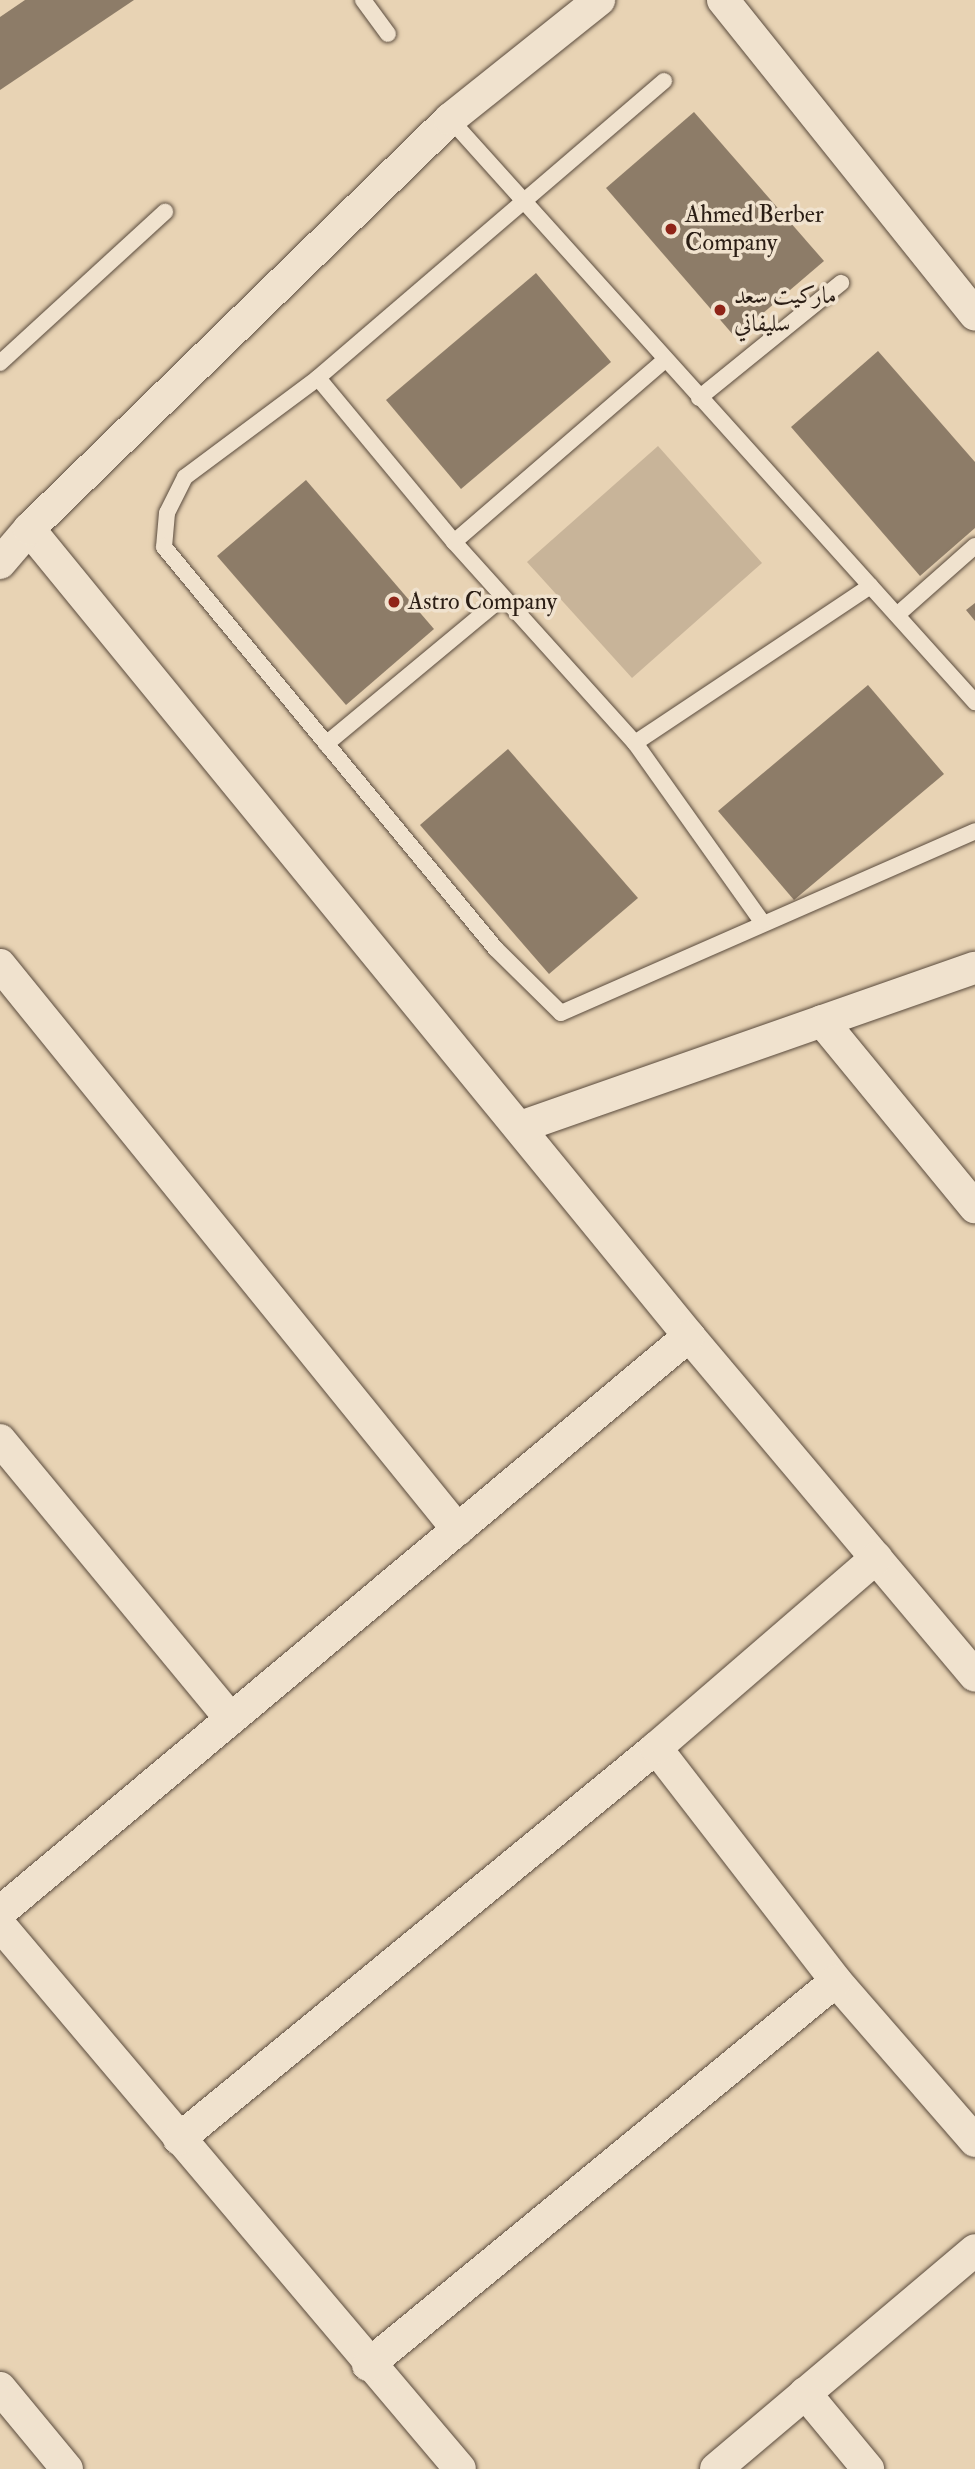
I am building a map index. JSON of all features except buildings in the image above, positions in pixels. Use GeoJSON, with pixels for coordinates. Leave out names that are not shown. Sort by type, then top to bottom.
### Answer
{"type":"FeatureCollection","features":[{"type":"Feature","properties":{"kind":"street"},"geometry":{"type":"LineString","coordinates":[[0,563],[29,530],[450,119],[599,0]]}},
{"type":"Feature","properties":{"kind":"street"},"geometry":{"type":"LineString","coordinates":[[723,0],[975,315]]}},
{"type":"Feature","properties":{"kind":"street"},"geometry":{"type":"LineString","coordinates":[[29,530],[689,1336],[975,1676]]}},
{"type":"Feature","properties":{"kind":"street"},"geometry":{"type":"LineString","coordinates":[[0,965],[457,1530]]}},
{"type":"Feature","properties":{"kind":"street"},"geometry":{"type":"LineString","coordinates":[[520,1127],[975,968]]}},
{"type":"Feature","properties":{"kind":"street"},"geometry":{"type":"LineString","coordinates":[[822,1021],[975,1207]]}},
{"type":"Feature","properties":{"kind":"street"},"geometry":{"type":"LineString","coordinates":[[0,1912],[689,1336]]}},
{"type":"Feature","properties":{"kind":"street"},"geometry":{"type":"LineString","coordinates":[[0,1440],[231,1719]]}},
{"type":"Feature","properties":{"kind":"street"},"geometry":{"type":"LineString","coordinates":[[179,2138],[656,1748],[876,1558]]}},
{"type":"Feature","properties":{"kind":"street"},"geometry":{"type":"LineString","coordinates":[[656,1748],[836,1981],[975,2141]]}},
{"type":"Feature","properties":{"kind":"street"},"geometry":{"type":"LineString","coordinates":[[0,1925],[368,2365],[460,2469]]}},
{"type":"Feature","properties":{"kind":"street"},"geometry":{"type":"LineString","coordinates":[[368,2365],[836,1981]]}},
{"type":"Feature","properties":{"kind":"street"},"geometry":{"type":"LineString","coordinates":[[716,2469],[975,2250]]}},
{"type":"Feature","properties":{"kind":"street"},"geometry":{"type":"LineString","coordinates":[[0,2388],[67,2469]]}},
{"type":"Feature","properties":{"kind":"street"},"geometry":{"type":"LineString","coordinates":[[805,2393],[868,2469]]}},
{"type":"Feature","properties":{"kind":"lane"},"geometry":{"type":"LineString","coordinates":[[363,0],[388,34]]}},
{"type":"Feature","properties":{"kind":"lane"},"geometry":{"type":"LineString","coordinates":[[664,81],[318,378],[186,477],[167,513],[164,547],[496,949],[561,1013],[762,922],[975,831]]}},
{"type":"Feature","properties":{"kind":"lane"},"geometry":{"type":"LineString","coordinates":[[450,119],[975,702]]}},
{"type":"Feature","properties":{"kind":"lane"},"geometry":{"type":"LineString","coordinates":[[0,363],[165,212]]}},
{"type":"Feature","properties":{"kind":"lane"},"geometry":{"type":"LineString","coordinates":[[699,398],[841,284]]}},
{"type":"Feature","properties":{"kind":"lane"},"geometry":{"type":"LineString","coordinates":[[454,542],[665,360]]}},
{"type":"Feature","properties":{"kind":"lane"},"geometry":{"type":"LineString","coordinates":[[318,378],[454,542],[635,743],[762,922]]}},
{"type":"Feature","properties":{"kind":"lane"},"geometry":{"type":"LineString","coordinates":[[897,615],[975,547]]}},
{"type":"Feature","properties":{"kind":"lane"},"geometry":{"type":"LineString","coordinates":[[635,743],[870,586]]}},
{"type":"Feature","properties":{"kind":"lane"},"geometry":{"type":"LineString","coordinates":[[327,744],[503,597]]}},
{"type":"Feature","properties":{"kind":"shaded area"},"geometry":{"type":"Polygon","coordinates":[[[658,446],[762,563],[632,678],[527,562],[658,446]]]}},
{"type":"Feature","properties":{"kind":"place","name":"Ahmed Berber Company"},"geometry":{"type":"Point","coordinates":[671,229]}},
{"type":"Feature","properties":{"kind":"place","name":"ماركيت سعد سليفاني"},"geometry":{"type":"Point","coordinates":[720,310]}},
{"type":"Feature","properties":{"kind":"place","name":"Astro Company"},"geometry":{"type":"Point","coordinates":[394,602]}}]}
